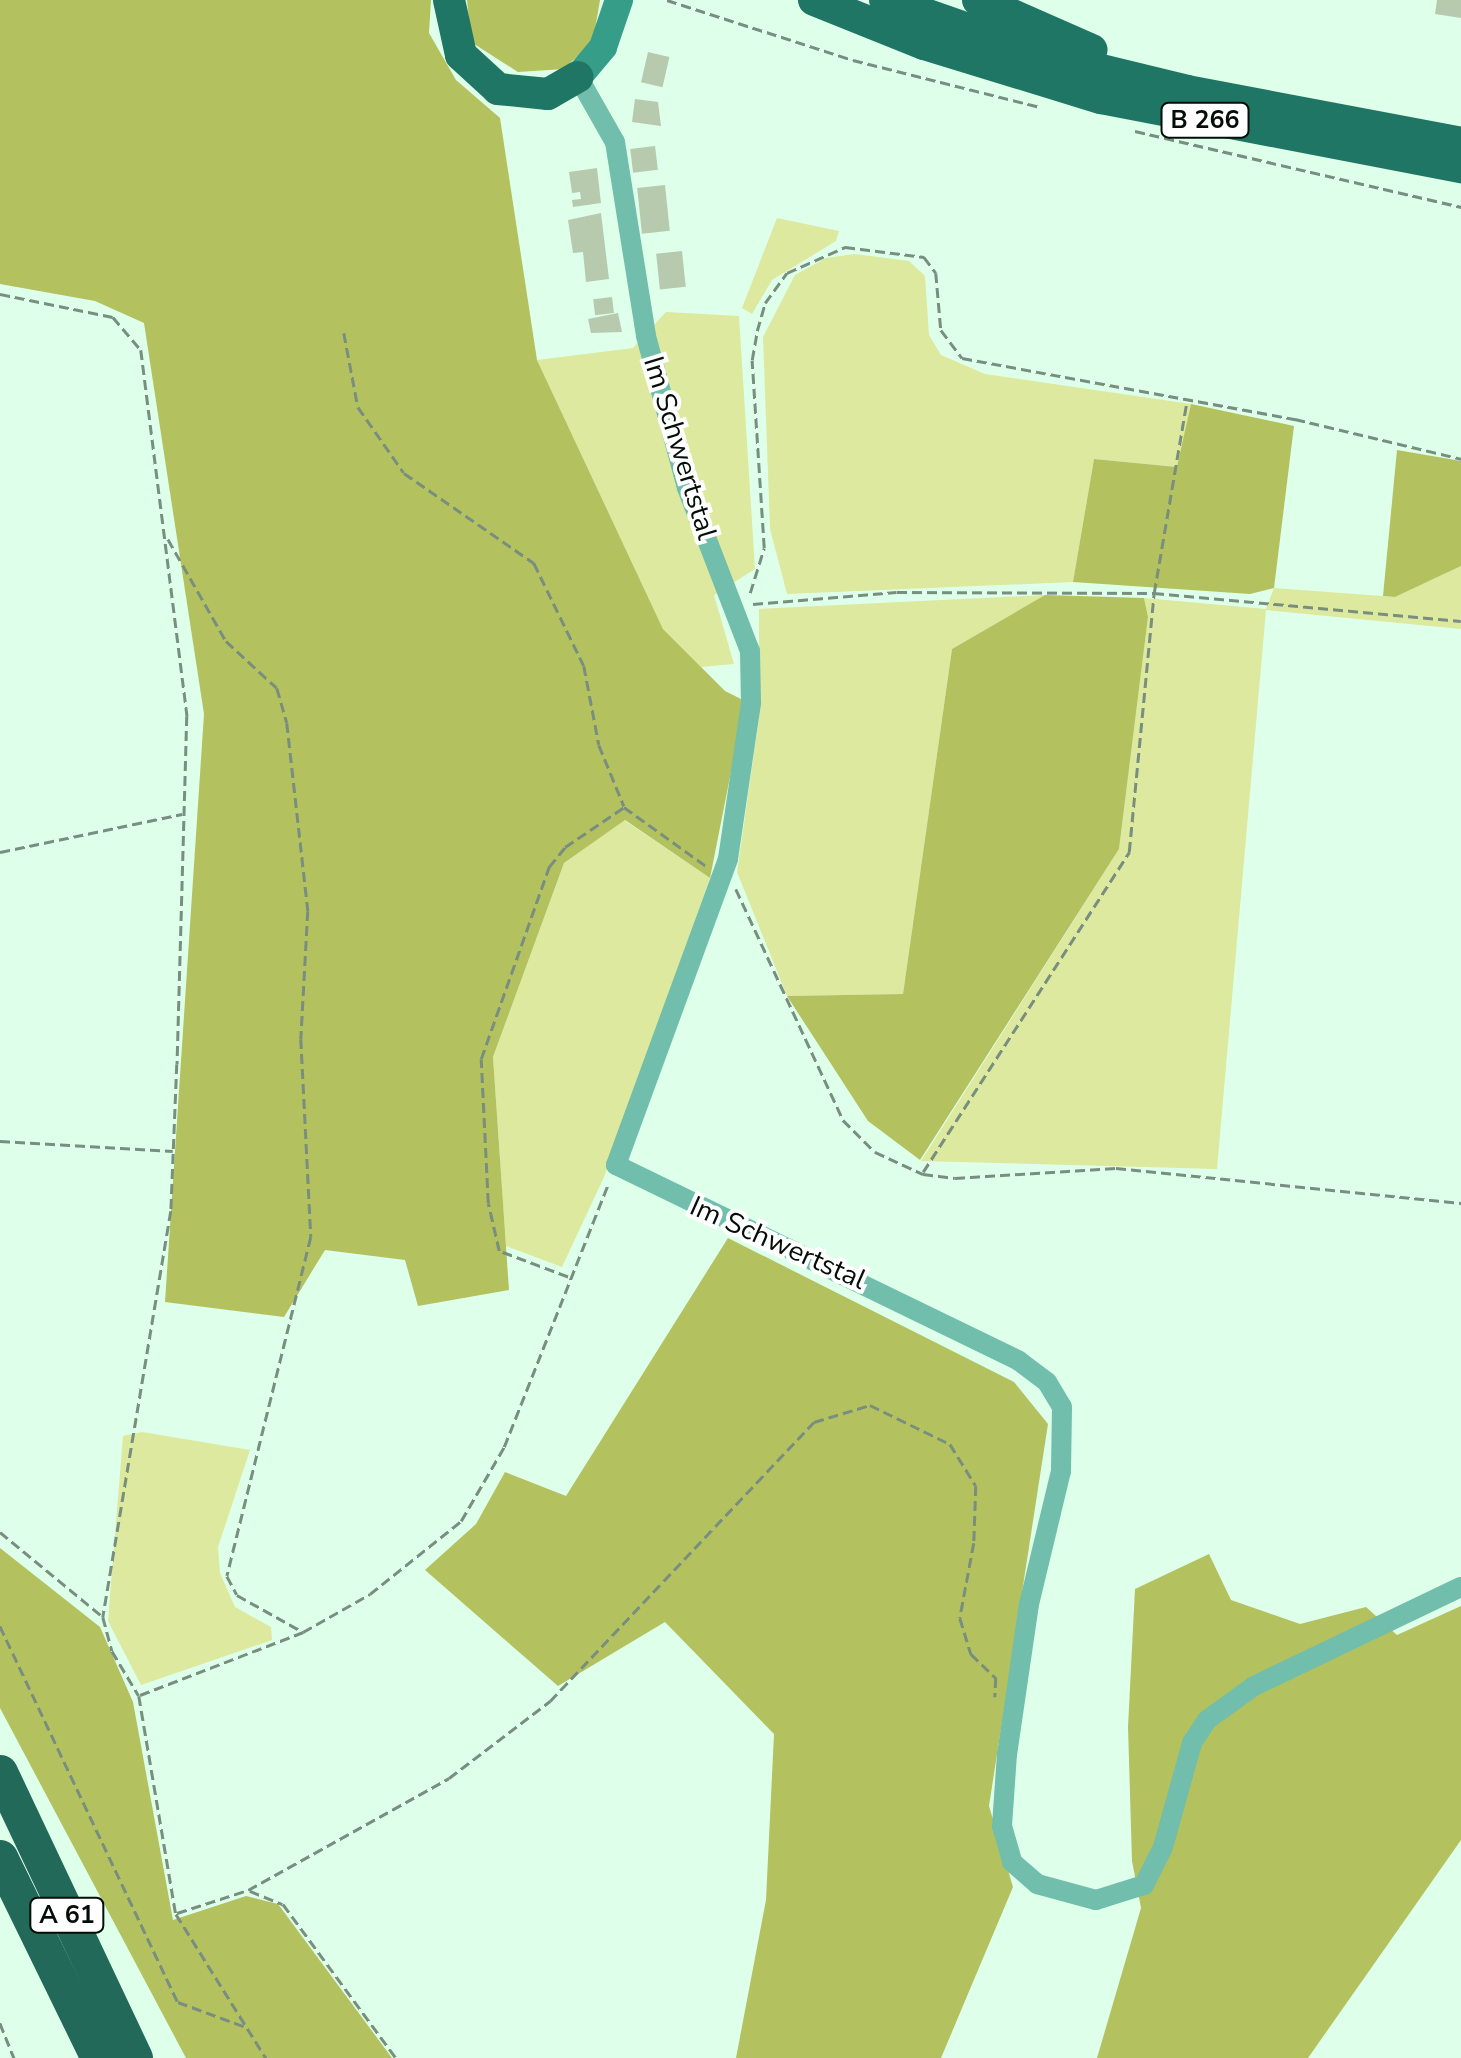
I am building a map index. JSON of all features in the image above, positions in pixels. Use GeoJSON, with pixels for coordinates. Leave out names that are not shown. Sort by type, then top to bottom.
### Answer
{"type":"FeatureCollection","features":[{"type":"Feature","properties":{"kind":"highway"},"geometry":{"type":"LineString","coordinates":[[449,0],[460,55],[498,90],[548,94],[578,78]]}},
{"type":"Feature","properties":{"kind":"highway","name":"B 266"},"geometry":{"type":"LineString","coordinates":[[814,0],[924,44],[1101,98],[1461,167]]}},
{"type":"Feature","properties":{"kind":"highway","name":"B 266"},"geometry":{"type":"LineString","coordinates":[[885,0],[1048,57],[1187,91],[1461,143]]}},
{"type":"Feature","properties":{"kind":"highway","name":"B 266"},"geometry":{"type":"LineString","coordinates":[[978,0],[1187,91]]}},
{"type":"Feature","properties":{"kind":"highway","name":"A 61"},"geometry":{"type":"LineString","coordinates":[[0,1772],[135,2058]]}},
{"type":"Feature","properties":{"kind":"highway","name":"A 61"},"geometry":{"type":"LineString","coordinates":[[0,1857],[98,2058]]}},
{"type":"Feature","properties":{"kind":"main road"},"geometry":{"type":"LineString","coordinates":[[578,78],[603,46],[619,0]]}},
{"type":"Feature","properties":{"kind":"street","name":"Im Schwertstal"},"geometry":{"type":"LineString","coordinates":[[578,78],[615,142],[646,336],[687,488],[750,651],[751,703],[723,879],[616,1165],[1019,1361],[1048,1382],[1062,1407],[1061,1471],[1023,1640],[1002,1826],[1012,1862],[1037,1884],[1096,1900],[1144,1885],[1162,1848],[1192,1743],[1206,1720],[1254,1686],[1461,1587]]}},
{"type":"Feature","properties":{"kind":"path"},"geometry":{"type":"LineString","coordinates":[[1461,459],[1187,400],[962,358],[941,330],[936,273],[912,254],[845,247],[815,258],[773,288],[757,331],[752,360],[764,548],[746,604],[897,592],[1154,593],[1461,621]]}},
{"type":"Feature","properties":{"kind":"path"},"geometry":{"type":"LineString","coordinates":[[0,294],[113,318],[141,350],[186,716],[174,1151],[172,1211],[103,1617],[112,1651],[139,1696],[176,1914],[266,2058]]}},
{"type":"Feature","properties":{"kind":"path"},"geometry":{"type":"LineString","coordinates":[[344,333],[358,407],[404,474],[534,564],[584,666],[599,745],[624,807],[723,879],[744,906],[843,1120],[875,1152],[922,1174],[955,1178],[1007,1170],[1116,1168],[1461,1203]]}},
{"type":"Feature","properties":{"kind":"path"},"geometry":{"type":"LineString","coordinates":[[922,1174],[1129,852],[1154,593],[1187,400]]}},
{"type":"Feature","properties":{"kind":"path"},"geometry":{"type":"LineString","coordinates":[[165,534],[205,612],[277,688],[289,741],[308,912],[301,1039],[311,1237],[228,1576],[237,1596],[303,1632]]}},
{"type":"Feature","properties":{"kind":"path"},"geometry":{"type":"LineString","coordinates":[[568,1277],[499,1251],[488,1203],[482,1060],[549,867],[565,847],[624,807]]}},
{"type":"Feature","properties":{"kind":"path"},"geometry":{"type":"LineString","coordinates":[[0,852],[184,814]]}},
{"type":"Feature","properties":{"kind":"path"},"geometry":{"type":"LineString","coordinates":[[0,1141],[174,1151]]}},
{"type":"Feature","properties":{"kind":"path"},"geometry":{"type":"LineString","coordinates":[[139,1696],[303,1632],[370,1594],[461,1521],[504,1446],[568,1277],[616,1165]]}},
{"type":"Feature","properties":{"kind":"path"},"geometry":{"type":"LineString","coordinates":[[176,1914],[248,1890],[449,1778],[550,1701],[814,1422],[870,1406],[950,1444],[976,1486],[960,1618],[971,1654],[996,1678],[994,1711]]}},
{"type":"Feature","properties":{"kind":"path"},"geometry":{"type":"LineString","coordinates":[[0,1532],[103,1617]]}},
{"type":"Feature","properties":{"kind":"path"},"geometry":{"type":"LineString","coordinates":[[0,1626],[178,2002],[248,2028]]}},
{"type":"Feature","properties":{"kind":"path"},"geometry":{"type":"LineString","coordinates":[[248,1890],[283,1904],[396,2058]]}},
{"type":"Feature","properties":{"kind":"path"},"geometry":{"type":"LineString","coordinates":[[0,2023],[14,2058]]}},
{"type":"Feature","properties":{"kind":"green space"},"geometry":{"type":"Polygon","coordinates":[[[0,0],[431,0],[429,33],[456,80],[500,118],[537,360],[663,629],[725,691],[745,701],[710,878],[625,820],[564,863],[493,1057],[509,1290],[418,1306],[405,1260],[325,1250],[284,1317],[165,1302],[204,714],[144,323],[95,301],[0,284],[0,0]]]}},
{"type":"Feature","properties":{"kind":"green space"},"geometry":{"type":"Polygon","coordinates":[[[467,0],[600,0],[593,41],[564,69],[518,72],[471,42],[467,0]]]}},
{"type":"Feature","properties":{"kind":"green space"},"geometry":{"type":"Polygon","coordinates":[[[777,218],[839,231],[836,241],[772,280],[752,314],[742,308],[777,218]]]}},
{"type":"Feature","properties":{"kind":"green space"},"geometry":{"type":"Polygon","coordinates":[[[855,254],[909,261],[925,276],[929,335],[941,355],[985,374],[1191,404],[1178,467],[1094,459],[1073,582],[787,594],[770,529],[763,337],[795,275],[826,258],[855,254]]]}},
{"type":"Feature","properties":{"kind":"green space"},"geometry":{"type":"Polygon","coordinates":[[[666,312],[739,316],[755,569],[714,595],[734,664],[701,667],[663,629],[537,360],[633,348],[666,312]]]}},
{"type":"Feature","properties":{"kind":"green space"},"geometry":{"type":"Polygon","coordinates":[[[1191,404],[1294,426],[1274,588],[1250,594],[1073,582],[1094,459],[1177,467],[1191,404]]]}},
{"type":"Feature","properties":{"kind":"green space"},"geometry":{"type":"Polygon","coordinates":[[[1397,450],[1461,461],[1461,566],[1395,597],[1383,596],[1397,450]]]}},
{"type":"Feature","properties":{"kind":"green space"},"geometry":{"type":"Polygon","coordinates":[[[1461,566],[1461,629],[1266,610],[1217,1169],[921,1161],[1119,849],[1148,617],[1144,598],[1266,609],[1274,588],[1395,597],[1461,566]]]}},
{"type":"Feature","properties":{"kind":"green space"},"geometry":{"type":"Polygon","coordinates":[[[1045,595],[952,649],[903,994],[787,996],[737,872],[759,718],[759,609],[1045,595]]]}},
{"type":"Feature","properties":{"kind":"green space"},"geometry":{"type":"Polygon","coordinates":[[[1045,595],[1144,598],[1148,617],[1119,849],[920,1160],[868,1121],[787,996],[903,994],[952,649],[1045,595]]]}},
{"type":"Feature","properties":{"kind":"green space"},"geometry":{"type":"Polygon","coordinates":[[[624,820],[710,878],[604,1177],[562,1267],[506,1246],[493,1057],[564,863],[624,820]]]}},
{"type":"Feature","properties":{"kind":"green space"},"geometry":{"type":"Polygon","coordinates":[[[728,1238],[1014,1382],[1048,1424],[989,1806],[1013,1887],[941,2058],[736,2058],[766,1900],[774,1734],[665,1622],[558,1686],[425,1570],[476,1524],[505,1472],[566,1496],[728,1238]]]}},
{"type":"Feature","properties":{"kind":"green space"},"geometry":{"type":"Polygon","coordinates":[[[142,1432],[250,1450],[218,1547],[220,1573],[235,1607],[271,1627],[272,1640],[141,1685],[108,1621],[123,1436],[142,1432]]]}},
{"type":"Feature","properties":{"kind":"green space"},"geometry":{"type":"Polygon","coordinates":[[[0,1548],[100,1627],[133,1702],[173,1920],[246,1896],[278,1904],[392,2058],[186,2058],[0,1708],[0,1548]]]}},
{"type":"Feature","properties":{"kind":"green space"},"geometry":{"type":"Polygon","coordinates":[[[1209,1554],[1231,1600],[1300,1624],[1366,1607],[1397,1635],[1461,1606],[1461,1840],[1308,2058],[1097,2058],[1141,1908],[1132,1861],[1128,1727],[1135,1589],[1209,1554]]]}},
{"type":"Feature","properties":{"kind":"building"},"geometry":{"type":"Polygon","coordinates":[[[1437,0],[1461,0],[1461,18],[1435,14],[1437,0]]]}},
{"type":"Feature","properties":{"kind":"building"},"geometry":{"type":"Polygon","coordinates":[[[648,52],[669,57],[662,87],[641,82],[648,52]]]}},
{"type":"Feature","properties":{"kind":"building"},"geometry":{"type":"Polygon","coordinates":[[[635,99],[658,102],[661,126],[632,122],[635,99]]]}},
{"type":"Feature","properties":{"kind":"building"},"geometry":{"type":"Polygon","coordinates":[[[655,146],[658,170],[633,173],[630,149],[655,146]]]}},
{"type":"Feature","properties":{"kind":"building"},"geometry":{"type":"Polygon","coordinates":[[[597,168],[601,203],[573,207],[572,200],[581,199],[580,192],[572,193],[569,172],[597,168]]]}},
{"type":"Feature","properties":{"kind":"building"},"geometry":{"type":"Polygon","coordinates":[[[665,185],[670,231],[642,234],[637,188],[665,185]]]}},
{"type":"Feature","properties":{"kind":"building"},"geometry":{"type":"Polygon","coordinates":[[[601,213],[609,279],[586,282],[583,252],[573,253],[568,220],[601,213]]]}},
{"type":"Feature","properties":{"kind":"building"},"geometry":{"type":"Polygon","coordinates":[[[682,251],[686,287],[660,290],[656,254],[682,251]]]}},
{"type":"Feature","properties":{"kind":"building"},"geometry":{"type":"Polygon","coordinates":[[[612,297],[614,313],[595,315],[593,299],[612,297]]]}},
{"type":"Feature","properties":{"kind":"building"},"geometry":{"type":"Polygon","coordinates":[[[618,313],[622,332],[591,333],[588,319],[618,313]]]}}]}
